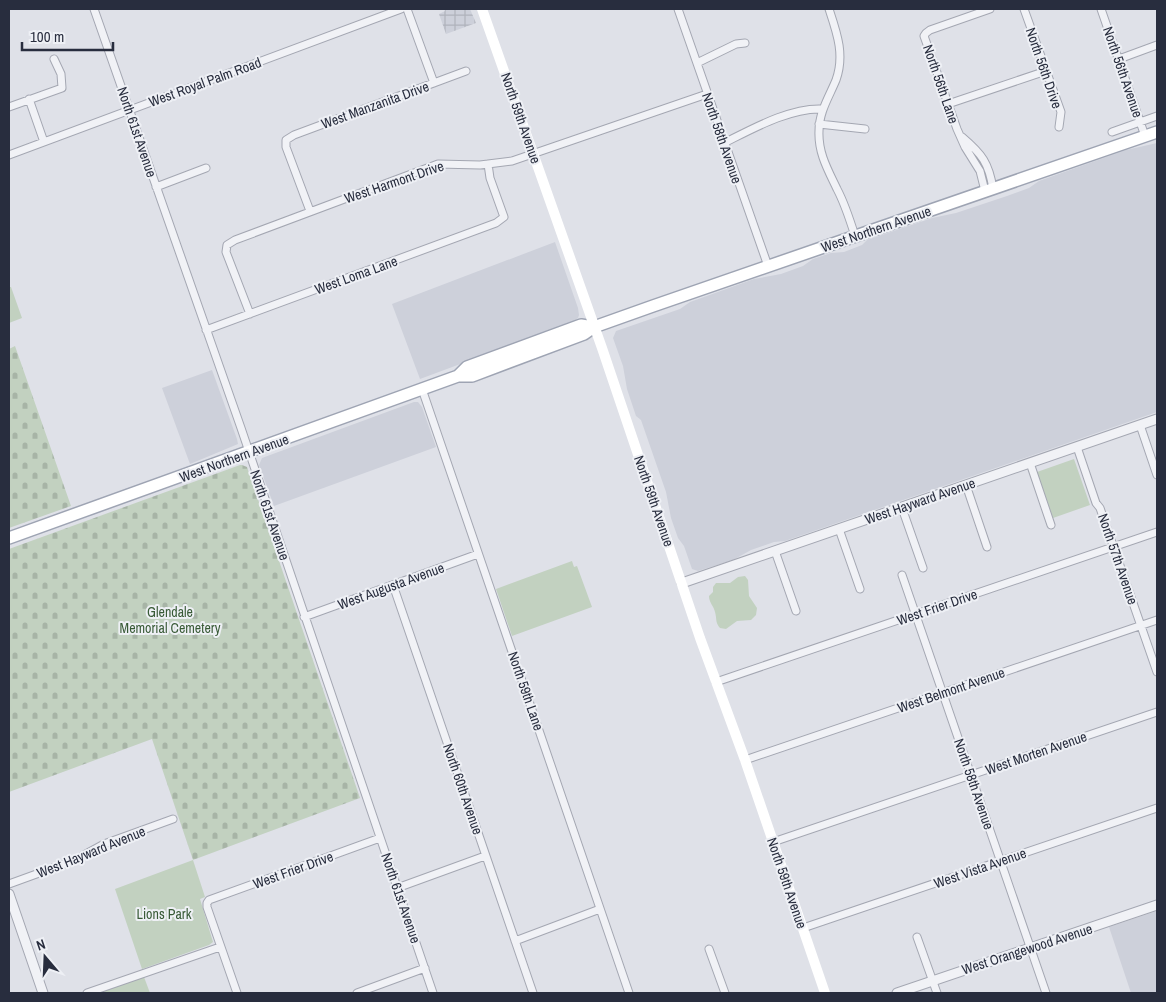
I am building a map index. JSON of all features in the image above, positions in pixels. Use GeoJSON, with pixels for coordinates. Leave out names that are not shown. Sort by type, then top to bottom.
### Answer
{"type":"FeatureCollection","features":[{"type":"Feature","properties":{"kind":"main road","name":"North 59th Avenue"},"geometry":{"type":"LineString","coordinates":[[482,9],[825,993]]}},
{"type":"Feature","properties":{"kind":"main road","name":"West Northern Avenue"},"geometry":{"type":"LineString","coordinates":[[9,538],[458,376],[472,376],[584,334],[594,327],[1157,132]]}},
{"type":"Feature","properties":{"kind":"street","name":"North 61st Avenue"},"geometry":{"type":"LineString","coordinates":[[94,9],[249,452],[433,993]]}},
{"type":"Feature","properties":{"kind":"street","name":"West Royal Palm Road"},"geometry":{"type":"LineString","coordinates":[[9,155],[401,9]]}},
{"type":"Feature","properties":{"kind":"street"},"geometry":{"type":"LineString","coordinates":[[406,9],[434,83]]}},
{"type":"Feature","properties":{"kind":"street","name":"North 58th Avenue"},"geometry":{"type":"LineString","coordinates":[[678,9],[768,266]]}},
{"type":"Feature","properties":{"kind":"street"},"geometry":{"type":"LineString","coordinates":[[829,9],[839,39],[841,56],[836,79],[823,109],[819,124],[819,137],[824,165],[838,190],[855,236]]}},
{"type":"Feature","properties":{"kind":"street","name":"North 56th Lane"},"geometry":{"type":"LineString","coordinates":[[989,190],[991,175],[984,158],[960,135],[924,36],[930,30],[990,9]]}},
{"type":"Feature","properties":{"kind":"street","name":"North 56th Drive"},"geometry":{"type":"LineString","coordinates":[[1024,9],[1061,112],[1059,127]]}},
{"type":"Feature","properties":{"kind":"street","name":"North 56th Avenue"},"geometry":{"type":"LineString","coordinates":[[1101,9],[1145,136]]}},
{"type":"Feature","properties":{"kind":"street"},"geometry":{"type":"LineString","coordinates":[[697,64],[736,44],[745,42]]}},
{"type":"Feature","properties":{"kind":"street"},"geometry":{"type":"LineString","coordinates":[[1119,59],[1157,46]]}},
{"type":"Feature","properties":{"kind":"street"},"geometry":{"type":"LineString","coordinates":[[9,107],[62,88],[60,74],[54,58]]}},
{"type":"Feature","properties":{"kind":"street"},"geometry":{"type":"LineString","coordinates":[[948,104],[1046,70]]}},
{"type":"Feature","properties":{"kind":"street","name":"West Manzanita Drive"},"geometry":{"type":"LineString","coordinates":[[310,212],[286,147],[286,140],[294,135],[466,71]]}},
{"type":"Feature","properties":{"kind":"street","name":"West Harmont Drive"},"geometry":{"type":"LineString","coordinates":[[250,314],[226,252],[227,245],[235,240],[438,164],[488,164],[512,161],[707,94]]}},
{"type":"Feature","properties":{"kind":"street"},"geometry":{"type":"LineString","coordinates":[[29,100],[44,142]]}},
{"type":"Feature","properties":{"kind":"street"},"geometry":{"type":"LineString","coordinates":[[724,143],[802,110],[823,109]]}},
{"type":"Feature","properties":{"kind":"street"},"geometry":{"type":"LineString","coordinates":[[1112,132],[1157,116]]}},
{"type":"Feature","properties":{"kind":"street"},"geometry":{"type":"LineString","coordinates":[[819,124],[865,129]]}},
{"type":"Feature","properties":{"kind":"street","name":"West Loma Lane"},"geometry":{"type":"LineString","coordinates":[[206,330],[496,223],[504,218],[490,178],[488,164]]}},
{"type":"Feature","properties":{"kind":"street"},"geometry":{"type":"LineString","coordinates":[[156,186],[206,168]]}},
{"type":"Feature","properties":{"kind":"street","name":"North 59th Lane"},"geometry":{"type":"LineString","coordinates":[[422,389],[629,993]]}},
{"type":"Feature","properties":{"kind":"street","name":"West Hayward Avenue"},"geometry":{"type":"LineString","coordinates":[[682,583],[1157,419]]}},
{"type":"Feature","properties":{"kind":"street"},"geometry":{"type":"LineString","coordinates":[[1140,425],[1157,475]]}},
{"type":"Feature","properties":{"kind":"street","name":"North 57th Avenue"},"geometry":{"type":"LineString","coordinates":[[1077,447],[1157,672]]}},
{"type":"Feature","properties":{"kind":"street"},"geometry":{"type":"LineString","coordinates":[[1030,463],[1051,525]]}},
{"type":"Feature","properties":{"kind":"street"},"geometry":{"type":"LineString","coordinates":[[966,486],[987,547]]}},
{"type":"Feature","properties":{"kind":"street"},"geometry":{"type":"LineString","coordinates":[[902,508],[923,568]]}},
{"type":"Feature","properties":{"kind":"street"},"geometry":{"type":"LineString","coordinates":[[839,529],[860,589]]}},
{"type":"Feature","properties":{"kind":"street","name":"West Frier Drive"},"geometry":{"type":"LineString","coordinates":[[716,682],[1157,532]]}},
{"type":"Feature","properties":{"kind":"street"},"geometry":{"type":"LineString","coordinates":[[775,551],[796,611]]}},
{"type":"Feature","properties":{"kind":"street","name":"West Augusta Avenue"},"geometry":{"type":"LineString","coordinates":[[304,617],[478,554]]}},
{"type":"Feature","properties":{"kind":"street","name":"North 58th Avenue"},"geometry":{"type":"LineString","coordinates":[[902,575],[1046,993]]}},
{"type":"Feature","properties":{"kind":"street","name":"North 60th Avenue"},"geometry":{"type":"LineString","coordinates":[[393,585],[533,993]]}},
{"type":"Feature","properties":{"kind":"street","name":"West Belmont Avenue"},"geometry":{"type":"LineString","coordinates":[[745,760],[1157,620]]}},
{"type":"Feature","properties":{"kind":"street","name":"West Morten Avenue"},"geometry":{"type":"LineString","coordinates":[[773,842],[1157,712]]}},
{"type":"Feature","properties":{"kind":"street","name":"West Vista Avenue"},"geometry":{"type":"LineString","coordinates":[[803,928],[1157,808]]}},
{"type":"Feature","properties":{"kind":"street","name":"West Hayward Avenue"},"geometry":{"type":"LineString","coordinates":[[9,884],[75,860],[104,844],[173,819]]}},
{"type":"Feature","properties":{"kind":"street","name":"West Frier Drive"},"geometry":{"type":"LineString","coordinates":[[220,947],[207,903],[218,897],[380,838]]}},
{"type":"Feature","properties":{"kind":"street"},"geometry":{"type":"LineString","coordinates":[[397,888],[486,856]]}},
{"type":"Feature","properties":{"kind":"street"},"geometry":{"type":"LineString","coordinates":[[9,894],[43,993]]}},
{"type":"Feature","properties":{"kind":"street","name":"West Orangewood Avenue"},"geometry":{"type":"LineString","coordinates":[[897,993],[1157,905]]}},
{"type":"Feature","properties":{"kind":"street"},"geometry":{"type":"LineString","coordinates":[[515,940],[600,909]]}},
{"type":"Feature","properties":{"kind":"street"},"geometry":{"type":"LineString","coordinates":[[917,937],[937,993]]}},
{"type":"Feature","properties":{"kind":"street"},"geometry":{"type":"LineString","coordinates":[[87,993],[220,947],[237,993]]}},
{"type":"Feature","properties":{"kind":"street"},"geometry":{"type":"LineString","coordinates":[[709,949],[725,993]]}},
{"type":"Feature","properties":{"kind":"street"},"geometry":{"type":"LineString","coordinates":[[357,993],[425,968]]}},
{"type":"Feature","properties":{"kind":"shaded area"},"geometry":{"type":"Polygon","coordinates":[[[444,9],[470,9],[476,23],[446,34],[439,14],[445,11],[444,9]]]}},
{"type":"Feature","properties":{"kind":"shaded area"},"geometry":{"type":"Polygon","coordinates":[[[1157,143],[1157,412],[785,541],[774,542],[751,550],[733,560],[698,571],[692,569],[671,518],[666,492],[641,420],[636,416],[627,389],[623,366],[613,338],[616,331],[680,309],[690,302],[754,279],[781,274],[803,266],[813,259],[831,253],[844,252],[862,245],[867,240],[1007,196],[1029,188],[1039,181],[1126,150],[1157,143]]]}},
{"type":"Feature","properties":{"kind":"shaded area"},"geometry":{"type":"Polygon","coordinates":[[[555,242],[578,308],[578,318],[573,322],[420,379],[392,304],[555,242]]]}},
{"type":"Feature","properties":{"kind":"shaded area"},"geometry":{"type":"Polygon","coordinates":[[[212,370],[238,444],[190,464],[162,388],[212,370]]]}},
{"type":"Feature","properties":{"kind":"shaded area"},"geometry":{"type":"Polygon","coordinates":[[[418,402],[422,407],[436,447],[274,506],[259,465],[262,458],[418,402]]]}},
{"type":"Feature","properties":{"kind":"shaded area"},"geometry":{"type":"Polygon","coordinates":[[[1157,911],[1157,993],[1131,993],[1109,927],[1157,911]]]}},
{"type":"Feature","properties":{"kind":"green space"},"geometry":{"type":"Polygon","coordinates":[[[9,287],[11,287],[22,318],[9,323],[9,287]]]}},
{"type":"Feature","properties":{"kind":"green space"},"geometry":{"type":"Polygon","coordinates":[[[15,346],[71,506],[9,528],[9,349],[15,346]]]}},
{"type":"Feature","properties":{"kind":"green space"},"geometry":{"type":"Polygon","coordinates":[[[1074,459],[1090,505],[1053,518],[1037,472],[1074,459]]]}},
{"type":"Feature","properties":{"kind":"green space","name":"Glendale Memorial Cemetery"},"geometry":{"type":"Polygon","coordinates":[[[240,465],[247,467],[360,798],[193,860],[152,739],[9,792],[9,549],[240,465]]]}},
{"type":"Feature","properties":{"kind":"green space"},"geometry":{"type":"Polygon","coordinates":[[[572,561],[574,567],[577,566],[592,607],[512,636],[496,589],[572,561]]]}},
{"type":"Feature","properties":{"kind":"green space"},"geometry":{"type":"Polygon","coordinates":[[[745,576],[748,580],[749,596],[757,608],[756,615],[751,620],[737,621],[726,629],[720,628],[709,598],[713,592],[713,587],[716,583],[730,583],[738,577],[745,576]]]}},
{"type":"Feature","properties":{"kind":"green space","name":"Lions Park"},"geometry":{"type":"Polygon","coordinates":[[[193,860],[205,897],[200,899],[213,942],[142,969],[115,889],[193,860]]]}},
{"type":"Feature","properties":{"kind":"green space"},"geometry":{"type":"Polygon","coordinates":[[[144,977],[150,993],[99,993],[144,977]]]}}]}
